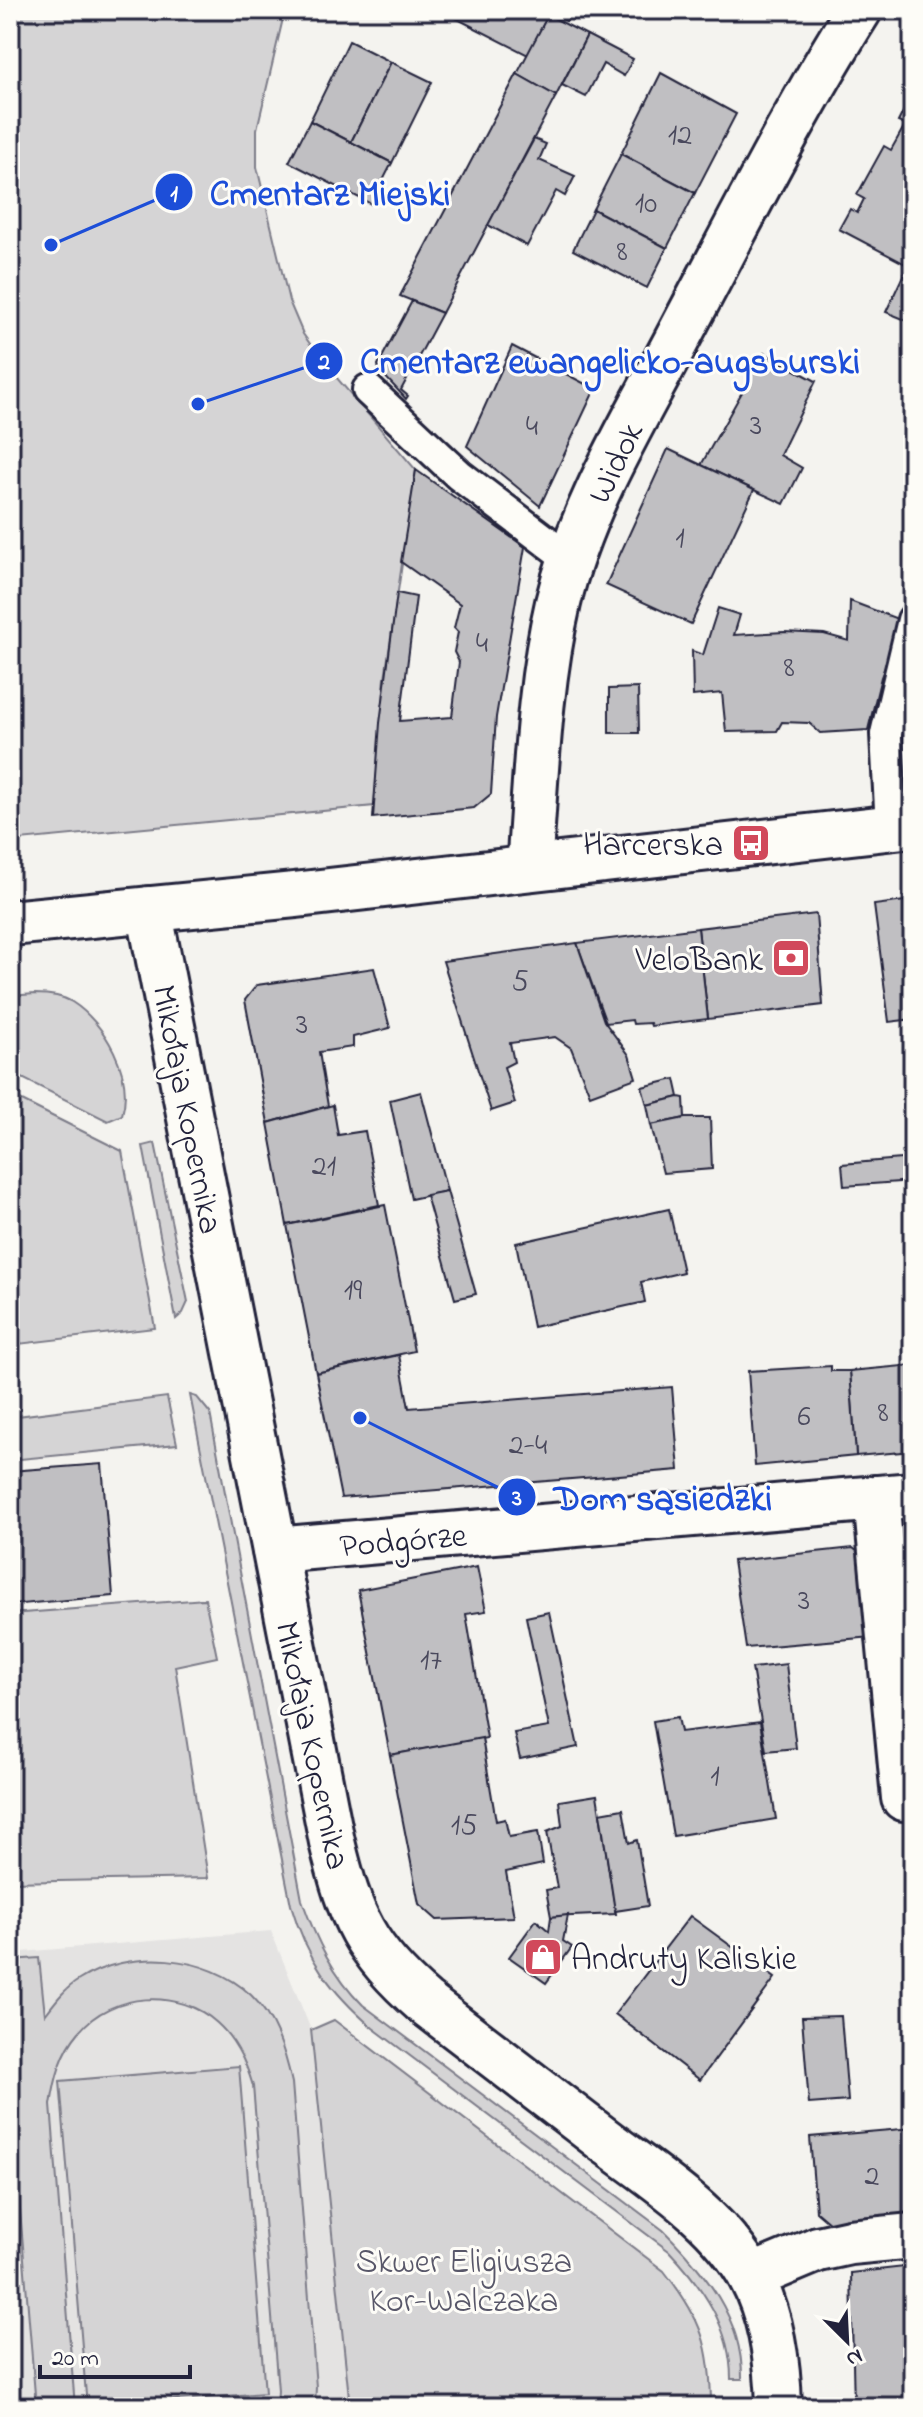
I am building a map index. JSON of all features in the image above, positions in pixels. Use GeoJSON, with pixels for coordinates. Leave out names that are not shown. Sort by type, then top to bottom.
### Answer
{"type":"FeatureCollection","features":[{"type":"Feature","properties":{"kind":"street","name":"Widok"},"geometry":{"type":"LineString","coordinates":[[529,868],[548,656],[558,603],[571,560],[614,459],[788,131],[859,10]]}},
{"type":"Feature","properties":{"kind":"street"},"geometry":{"type":"LineString","coordinates":[[10,923],[902,826]]}},
{"type":"Feature","properties":{"kind":"street","name":"Mikołaja Kopernika"},"geometry":{"type":"LineString","coordinates":[[149,909],[334,1853],[343,1889],[357,1924],[373,1951],[396,1978],[703,2218],[729,2245],[751,2277],[767,2314],[779,2407]]}},
{"type":"Feature","properties":{"kind":"street"},"geometry":{"type":"LineString","coordinates":[[895,1496],[904,1798]]}},
{"type":"Feature","properties":{"kind":"street","name":"Podgórze"},"geometry":{"type":"LineString","coordinates":[[275,1550],[895,1496]]}},
{"type":"Feature","properties":{"kind":"street"},"geometry":{"type":"LineString","coordinates":[[751,2277],[818,2249],[850,2242],[913,2236]]}},
{"type":"Feature","properties":{"kind":"lane"},"geometry":{"type":"LineString","coordinates":[[368,390],[459,475],[571,560]]}},
{"type":"Feature","properties":{"kind":"lane"},"geometry":{"type":"LineString","coordinates":[[902,826],[886,734],[913,620]]}},
{"type":"Feature","properties":{"kind":"shaded area"},"geometry":{"type":"Polygon","coordinates":[[[271,1931],[311,2030],[350,2407],[10,2407],[10,1953],[271,1931]]]}},
{"type":"Feature","properties":{"kind":"green space"},"geometry":{"type":"Polygon","coordinates":[[[10,10],[285,10],[257,129],[257,167],[289,301],[303,334],[323,362],[416,470],[385,678],[374,806],[10,841],[10,10]]]}},
{"type":"Feature","properties":{"kind":"green space"},"geometry":{"type":"Polygon","coordinates":[[[54,995],[72,1002],[105,1036],[114,1051],[124,1083],[122,1115],[108,1121],[10,1072],[10,996],[54,995]]]}},
{"type":"Feature","properties":{"kind":"green space"},"geometry":{"type":"Polygon","coordinates":[[[10,1095],[122,1151],[155,1328],[10,1345],[10,1095]]]}},
{"type":"Feature","properties":{"kind":"green space"},"geometry":{"type":"Polygon","coordinates":[[[155,1143],[188,1302],[176,1319],[143,1146],[155,1143]]]}},
{"type":"Feature","properties":{"kind":"green space"},"geometry":{"type":"Polygon","coordinates":[[[190,1395],[197,1397],[210,1413],[302,1900],[326,1956],[363,2005],[663,2230],[693,2262],[718,2297],[736,2336],[742,2379],[731,2379],[726,2343],[713,2309],[669,2251],[373,2028],[332,1987],[313,1958],[291,1905],[190,1395]]]}},
{"type":"Feature","properties":{"kind":"green space"},"geometry":{"type":"Polygon","coordinates":[[[167,1397],[177,1444],[10,1460],[10,1417],[167,1397]]]}},
{"type":"Feature","properties":{"kind":"green space"},"geometry":{"type":"Polygon","coordinates":[[[205,1599],[217,1657],[175,1666],[208,1878],[10,1882],[10,1614],[205,1599]]]}},
{"type":"Feature","properties":{"kind":"green space"},"geometry":{"type":"Polygon","coordinates":[[[39,1958],[45,2015],[79,1980],[121,1963],[144,1960],[168,1960],[213,1971],[251,1995],[267,2014],[282,2047],[292,2083],[316,2387],[315,2407],[277,2407],[253,2086],[247,2068],[230,2037],[201,2012],[184,2004],[146,1999],[127,2002],[93,2019],[73,2040],[57,2076],[51,2105],[75,2407],[36,2407],[10,2086],[10,1960],[39,1958]]]}},
{"type":"Feature","properties":{"kind":"green space","name":"Skwer Eligiusza Kor-Walczaka"},"geometry":{"type":"Polygon","coordinates":[[[334,2020],[664,2271],[687,2304],[702,2334],[709,2367],[711,2407],[350,2407],[311,2030],[334,2020]]]}},
{"type":"Feature","properties":{"kind":"green space"},"geometry":{"type":"Polygon","coordinates":[[[239,2066],[265,2393],[87,2407],[60,2081],[239,2066]]]}},
{"type":"Feature","properties":{"kind":"building"},"geometry":{"type":"Polygon","coordinates":[[[440,10],[538,10],[548,15],[528,55],[440,10]]]}},
{"type":"Feature","properties":{"kind":"building"},"geometry":{"type":"Polygon","coordinates":[[[545,10],[573,10],[566,21],[545,10]]]}},
{"type":"Feature","properties":{"kind":"building"},"geometry":{"type":"Polygon","coordinates":[[[548,15],[587,35],[556,96],[517,74],[548,15]]]}},
{"type":"Feature","properties":{"kind":"building"},"geometry":{"type":"Polygon","coordinates":[[[587,35],[633,59],[624,76],[603,64],[586,97],[562,85],[587,35]]]}},
{"type":"Feature","properties":{"kind":"building"},"geometry":{"type":"Polygon","coordinates":[[[349,41],[391,62],[351,142],[310,121],[349,41]]]}},
{"type":"Feature","properties":{"kind":"building"},"geometry":{"type":"Polygon","coordinates":[[[391,62],[432,82],[392,163],[351,142],[391,62]]]}},
{"type":"Feature","properties":{"kind":"building"},"geometry":{"type":"Polygon","coordinates":[[[661,73],[736,114],[695,193],[621,154],[661,73]]]}},
{"type":"Feature","properties":{"kind":"building"},"geometry":{"type":"Polygon","coordinates":[[[517,74],[556,96],[442,313],[400,296],[517,74]]]}},
{"type":"Feature","properties":{"kind":"building"},"geometry":{"type":"Polygon","coordinates":[[[913,92],[911,267],[839,229],[850,209],[857,213],[864,199],[857,195],[884,146],[891,150],[905,125],[898,122],[913,92]]]}},
{"type":"Feature","properties":{"kind":"building"},"geometry":{"type":"Polygon","coordinates":[[[310,121],[392,163],[371,204],[289,162],[310,121]]]}},
{"type":"Feature","properties":{"kind":"building"},"geometry":{"type":"Polygon","coordinates":[[[534,139],[546,144],[539,160],[575,176],[565,196],[556,191],[527,246],[488,225],[534,139]]]}},
{"type":"Feature","properties":{"kind":"building"},"geometry":{"type":"Polygon","coordinates":[[[621,154],[695,193],[667,248],[593,209],[621,154]]]}},
{"type":"Feature","properties":{"kind":"building"},"geometry":{"type":"Polygon","coordinates":[[[593,209],[667,248],[647,288],[573,250],[593,209]]]}},
{"type":"Feature","properties":{"kind":"building"},"geometry":{"type":"Polygon","coordinates":[[[906,269],[913,272],[913,323],[886,312],[906,269]]]}},
{"type":"Feature","properties":{"kind":"building"},"geometry":{"type":"Polygon","coordinates":[[[412,301],[442,313],[401,390],[408,396],[406,399],[379,370],[378,365],[412,301]]]}},
{"type":"Feature","properties":{"kind":"building"},"geometry":{"type":"Polygon","coordinates":[[[512,346],[595,389],[540,506],[467,446],[512,346]]]}},
{"type":"Feature","properties":{"kind":"building"},"geometry":{"type":"Polygon","coordinates":[[[764,353],[816,381],[780,455],[802,468],[784,504],[701,465],[764,353]]]}},
{"type":"Feature","properties":{"kind":"building"},"geometry":{"type":"Polygon","coordinates":[[[668,449],[754,490],[691,624],[606,585],[668,449]]]}},
{"type":"Feature","properties":{"kind":"building"},"geometry":{"type":"Polygon","coordinates":[[[416,470],[525,547],[496,717],[491,794],[474,808],[373,818],[380,723],[397,593],[416,597],[400,721],[452,717],[459,662],[454,652],[458,632],[454,628],[460,604],[401,562],[416,470]]]}},
{"type":"Feature","properties":{"kind":"building"},"geometry":{"type":"Polygon","coordinates":[[[850,601],[903,621],[881,677],[868,730],[820,733],[809,723],[782,722],[777,731],[726,732],[722,693],[693,696],[692,651],[703,655],[718,608],[740,615],[734,635],[784,632],[824,634],[849,641],[850,601]]]}},
{"type":"Feature","properties":{"kind":"building"},"geometry":{"type":"Polygon","coordinates":[[[638,688],[639,733],[609,733],[609,689],[638,688]]]}},
{"type":"Feature","properties":{"kind":"building"},"geometry":{"type":"Polygon","coordinates":[[[913,900],[913,1019],[889,1022],[874,905],[913,900]]]}},
{"type":"Feature","properties":{"kind":"building"},"geometry":{"type":"Polygon","coordinates":[[[816,914],[823,1005],[708,1019],[698,928],[816,914]]]}},
{"type":"Feature","properties":{"kind":"building"},"geometry":{"type":"Polygon","coordinates":[[[698,928],[708,1019],[651,1026],[650,1023],[633,1024],[632,1020],[606,1023],[577,943],[698,928]]]}},
{"type":"Feature","properties":{"kind":"building"},"geometry":{"type":"Polygon","coordinates":[[[577,943],[604,1021],[629,1055],[636,1078],[590,1095],[571,1048],[555,1037],[510,1043],[514,1062],[504,1067],[515,1103],[491,1111],[443,961],[577,943]]]}},
{"type":"Feature","properties":{"kind":"building"},"geometry":{"type":"Polygon","coordinates":[[[374,968],[390,1028],[353,1037],[353,1047],[319,1052],[328,1106],[268,1123],[245,1000],[257,985],[374,968]]]}},
{"type":"Feature","properties":{"kind":"building"},"geometry":{"type":"Polygon","coordinates":[[[675,1079],[679,1097],[647,1105],[642,1087],[675,1079]]]}},
{"type":"Feature","properties":{"kind":"building"},"geometry":{"type":"Polygon","coordinates":[[[421,1092],[447,1191],[411,1199],[390,1100],[421,1092]]]}},
{"type":"Feature","properties":{"kind":"building"},"geometry":{"type":"Polygon","coordinates":[[[684,1098],[685,1118],[651,1125],[647,1105],[684,1098]]]}},
{"type":"Feature","properties":{"kind":"building"},"geometry":{"type":"Polygon","coordinates":[[[333,1105],[338,1135],[365,1131],[379,1205],[287,1225],[268,1123],[333,1105]]]}},
{"type":"Feature","properties":{"kind":"building"},"geometry":{"type":"Polygon","coordinates":[[[685,1118],[710,1118],[712,1169],[663,1173],[651,1125],[685,1118]]]}},
{"type":"Feature","properties":{"kind":"building"},"geometry":{"type":"Polygon","coordinates":[[[913,1158],[913,1181],[844,1186],[842,1164],[913,1158]]]}},
{"type":"Feature","properties":{"kind":"building"},"geometry":{"type":"Polygon","coordinates":[[[447,1191],[476,1294],[455,1299],[426,1195],[447,1191]]]}},
{"type":"Feature","properties":{"kind":"building"},"geometry":{"type":"Polygon","coordinates":[[[385,1205],[414,1351],[316,1373],[287,1225],[385,1205]]]}},
{"type":"Feature","properties":{"kind":"building"},"geometry":{"type":"Polygon","coordinates":[[[669,1209],[683,1272],[641,1282],[645,1302],[533,1327],[516,1243],[669,1209]]]}},
{"type":"Feature","properties":{"kind":"building"},"geometry":{"type":"Polygon","coordinates":[[[399,1355],[409,1408],[672,1387],[679,1470],[341,1498],[316,1373],[399,1355]]]}},
{"type":"Feature","properties":{"kind":"building"},"geometry":{"type":"Polygon","coordinates":[[[913,1365],[913,1451],[856,1456],[850,1371],[913,1365]]]}},
{"type":"Feature","properties":{"kind":"building"},"geometry":{"type":"Polygon","coordinates":[[[831,1366],[831,1371],[850,1371],[856,1456],[755,1466],[748,1371],[831,1366]]]}},
{"type":"Feature","properties":{"kind":"building"},"geometry":{"type":"Polygon","coordinates":[[[102,1464],[113,1596],[10,1605],[10,1471],[102,1464]]]}},
{"type":"Feature","properties":{"kind":"building"},"geometry":{"type":"Polygon","coordinates":[[[853,1548],[864,1557],[872,1637],[746,1648],[733,1561],[853,1548]]]}},
{"type":"Feature","properties":{"kind":"building"},"geometry":{"type":"Polygon","coordinates":[[[477,1567],[486,1611],[466,1614],[487,1738],[390,1755],[358,1590],[477,1567]]]}},
{"type":"Feature","properties":{"kind":"building"},"geometry":{"type":"Polygon","coordinates":[[[549,1612],[578,1747],[520,1759],[514,1733],[549,1727],[526,1617],[549,1612]]]}},
{"type":"Feature","properties":{"kind":"building"},"geometry":{"type":"Polygon","coordinates":[[[786,1664],[796,1748],[766,1751],[752,1668],[786,1664]]]}},
{"type":"Feature","properties":{"kind":"building"},"geometry":{"type":"Polygon","coordinates":[[[678,1717],[681,1732],[760,1722],[776,1819],[673,1836],[653,1721],[678,1717]]]}},
{"type":"Feature","properties":{"kind":"building"},"geometry":{"type":"Polygon","coordinates":[[[482,1738],[496,1821],[505,1819],[509,1837],[538,1832],[543,1864],[506,1872],[514,1917],[437,1920],[419,1904],[390,1755],[482,1738]]]}},
{"type":"Feature","properties":{"kind":"building"},"geometry":{"type":"Polygon","coordinates":[[[597,1795],[616,1914],[551,1917],[546,1890],[557,1888],[547,1832],[562,1826],[559,1801],[597,1795]]]}},
{"type":"Feature","properties":{"kind":"building"},"geometry":{"type":"Polygon","coordinates":[[[623,1809],[629,1843],[637,1840],[648,1906],[615,1911],[600,1813],[623,1809]]]}},
{"type":"Feature","properties":{"kind":"building"},"geometry":{"type":"Polygon","coordinates":[[[568,1915],[563,1941],[572,1947],[546,1983],[509,1957],[536,1920],[549,1931],[551,1917],[568,1915]]]}},
{"type":"Feature","properties":{"kind":"building"},"geometry":{"type":"Polygon","coordinates":[[[690,1916],[775,1978],[700,2080],[615,2014],[690,1916]]]}},
{"type":"Feature","properties":{"kind":"building"},"geometry":{"type":"Polygon","coordinates":[[[841,2016],[848,2101],[809,2104],[802,2017],[841,2016]]]}},
{"type":"Feature","properties":{"kind":"building"},"geometry":{"type":"Polygon","coordinates":[[[913,2128],[913,2216],[830,2223],[816,2211],[810,2137],[913,2128]]]}},
{"type":"Feature","properties":{"kind":"building"},"geometry":{"type":"Polygon","coordinates":[[[913,2266],[913,2407],[854,2407],[851,2273],[913,2266]]]}},
{"type":"Feature","properties":{"kind":"place","name":"Cmentarz Miejski"},"geometry":{"type":"Point","coordinates":[51,245]}},
{"type":"Feature","properties":{"kind":"place","name":"Cmentarz ewangelicko-augsburski"},"geometry":{"type":"Point","coordinates":[198,404]}},
{"type":"Feature","properties":{"kind":"place","name":"Harcerska"},"geometry":{"type":"Point","coordinates":[751,843]}},
{"type":"Feature","properties":{"kind":"place","name":"VeloBank"},"geometry":{"type":"Point","coordinates":[791,958]}},
{"type":"Feature","properties":{"kind":"place","name":"Dom sąsiedzki"},"geometry":{"type":"Point","coordinates":[360,1418]}},
{"type":"Feature","properties":{"kind":"place","name":"Andruty Kaliskie"},"geometry":{"type":"Point","coordinates":[543,1957]}}]}
